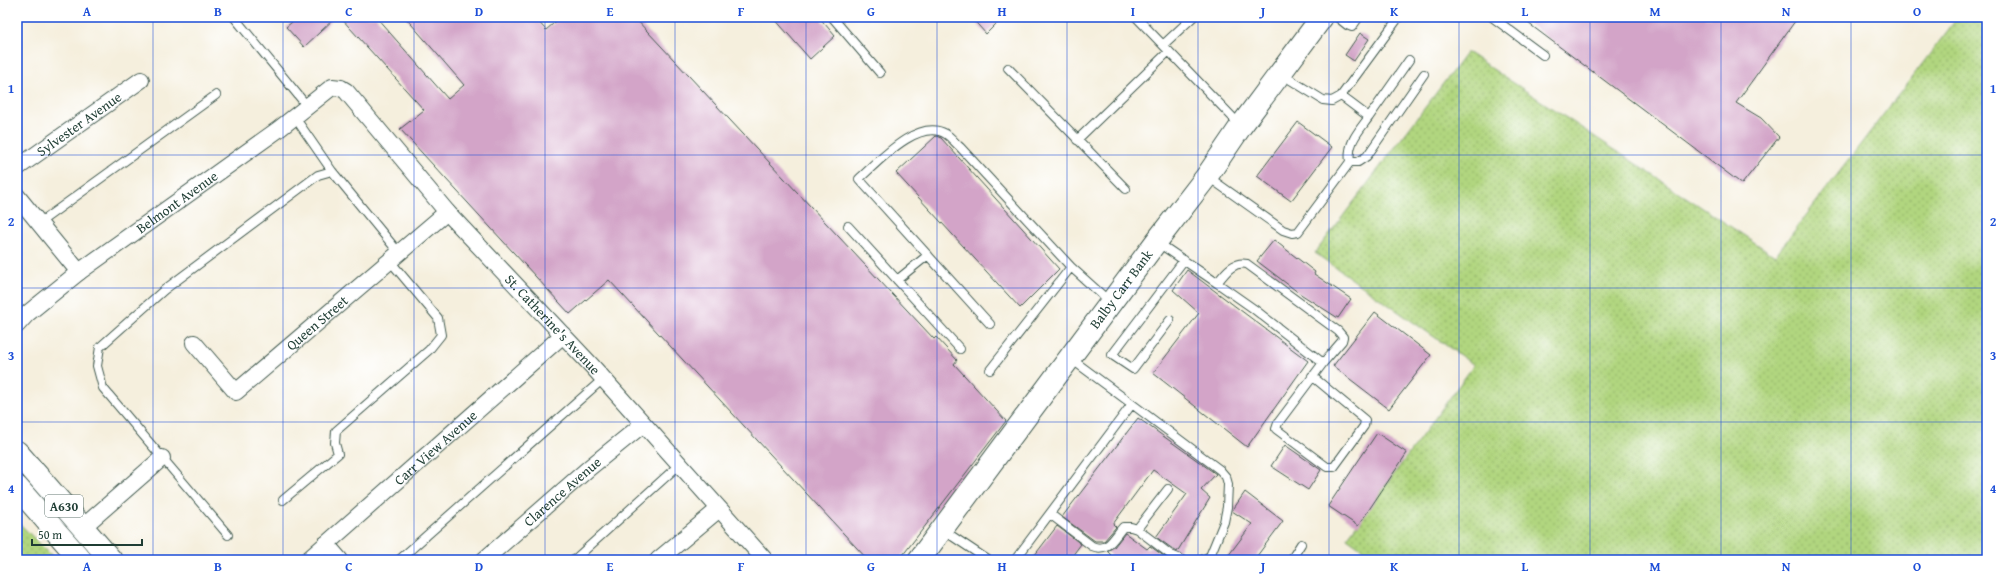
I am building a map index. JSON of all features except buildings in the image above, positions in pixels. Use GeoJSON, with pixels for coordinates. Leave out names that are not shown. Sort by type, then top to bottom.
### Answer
{"type":"FeatureCollection","features":[{"type":"Feature","properties":{"kind":"street","name":"Balby Carr Bank"},"geometry":{"type":"LineString","coordinates":[[919,560],[1207,176],[1241,126],[1322,17]]}},
{"type":"Feature","properties":{"kind":"street","name":"Sylvester Avenue"},"geometry":{"type":"LineString","coordinates":[[17,168],[141,80]]}},
{"type":"Feature","properties":{"kind":"street","name":"Belmont Avenue"},"geometry":{"type":"LineString","coordinates":[[17,325],[27,314],[80,272],[279,129],[332,87],[341,88]]}},
{"type":"Feature","properties":{"kind":"street","name":"St. Catherine's Avenue"},"geometry":{"type":"LineString","coordinates":[[341,88],[346,91],[447,212],[563,335],[642,425],[680,464],[719,509],[758,558]]}},
{"type":"Feature","properties":{"kind":"street"},"geometry":{"type":"LineString","coordinates":[[17,196],[80,272]]}},
{"type":"Feature","properties":{"kind":"street","name":"Queen Street"},"geometry":{"type":"LineString","coordinates":[[194,344],[236,392],[447,212]]}},
{"type":"Feature","properties":{"kind":"street","name":"Carr View Avenue"},"geometry":{"type":"LineString","coordinates":[[308,560],[563,335]]}},
{"type":"Feature","properties":{"kind":"street","name":"Clarence Avenue"},"geometry":{"type":"LineString","coordinates":[[484,560],[589,468],[642,425]]}},
{"type":"Feature","properties":{"kind":"street","name":"A630"},"geometry":{"type":"LineString","coordinates":[[17,452],[111,560]]}},
{"type":"Feature","properties":{"kind":"street"},"geometry":{"type":"LineString","coordinates":[[83,527],[162,458]]}},
{"type":"Feature","properties":{"kind":"street","name":"A630"},"geometry":{"type":"LineString","coordinates":[[17,487],[81,560]]}},
{"type":"Feature","properties":{"kind":"street"},"geometry":{"type":"LineString","coordinates":[[658,560],[719,509]]}},
{"type":"Feature","properties":{"kind":"street"},"geometry":{"type":"LineString","coordinates":[[326,544],[340,560]]}},
{"type":"Feature","properties":{"kind":"lane"},"geometry":{"type":"LineString","coordinates":[[234,17],[307,106]]}},
{"type":"Feature","properties":{"kind":"lane"},"geometry":{"type":"LineString","coordinates":[[832,17],[880,73]]}},
{"type":"Feature","properties":{"kind":"lane"},"geometry":{"type":"LineString","coordinates":[[1136,17],[1241,126]]}},
{"type":"Feature","properties":{"kind":"lane"},"geometry":{"type":"LineString","coordinates":[[1163,45],[1193,17]]}},
{"type":"Feature","properties":{"kind":"lane"},"geometry":{"type":"LineString","coordinates":[[1337,17],[1352,27],[1359,17]]}},
{"type":"Feature","properties":{"kind":"lane"},"geometry":{"type":"LineString","coordinates":[[1280,74],[1323,100],[1332,101],[1341,96],[1398,17]]}},
{"type":"Feature","properties":{"kind":"lane"},"geometry":{"type":"LineString","coordinates":[[1492,17],[1543,55]]}},
{"type":"Feature","properties":{"kind":"lane"},"geometry":{"type":"LineString","coordinates":[[1077,140],[1169,51]]}},
{"type":"Feature","properties":{"kind":"lane"},"geometry":{"type":"LineString","coordinates":[[1207,176],[1283,230],[1292,233],[1298,232],[1350,162],[1349,152],[1351,141],[1409,60]]}},
{"type":"Feature","properties":{"kind":"lane"},"geometry":{"type":"LineString","coordinates":[[1008,68],[1126,189]]}},
{"type":"Feature","properties":{"kind":"lane"},"geometry":{"type":"LineString","coordinates":[[1350,162],[1358,162],[1367,156],[1424,74]]}},
{"type":"Feature","properties":{"kind":"lane"},"geometry":{"type":"LineString","coordinates":[[39,223],[216,95]]}},
{"type":"Feature","properties":{"kind":"lane"},"geometry":{"type":"LineString","coordinates":[[1341,96],[1368,117]]}},
{"type":"Feature","properties":{"kind":"lane"},"geometry":{"type":"LineString","coordinates":[[283,500],[338,454],[335,444],[336,431],[429,350],[441,335],[438,318],[294,116]]}},
{"type":"Feature","properties":{"kind":"lane"},"geometry":{"type":"LineString","coordinates":[[990,324],[859,179],[906,138],[918,132],[931,131],[945,134],[960,146],[1071,267],[1111,302]]}},
{"type":"Feature","properties":{"kind":"lane"},"geometry":{"type":"LineString","coordinates":[[228,536],[102,388],[97,366],[100,347],[164,290],[318,175],[332,171]]}},
{"type":"Feature","properties":{"kind":"lane"},"geometry":{"type":"LineString","coordinates":[[848,226],[960,349]]}},
{"type":"Feature","properties":{"kind":"lane"},"geometry":{"type":"LineString","coordinates":[[1156,242],[1266,318],[1323,363]]}},
{"type":"Feature","properties":{"kind":"lane"},"geometry":{"type":"LineString","coordinates":[[897,280],[928,256]]}},
{"type":"Feature","properties":{"kind":"lane"},"geometry":{"type":"LineString","coordinates":[[1170,320],[1133,370],[1112,354],[1184,260]]}},
{"type":"Feature","properties":{"kind":"lane"},"geometry":{"type":"LineString","coordinates":[[1217,283],[1233,266],[1241,263],[1247,264],[1338,331],[1343,337],[1342,341],[1312,376],[1278,423],[1276,429],[1326,466],[1334,467],[1364,426],[1366,420],[1312,376]]}},
{"type":"Feature","properties":{"kind":"lane"},"geometry":{"type":"LineString","coordinates":[[990,370],[1071,267]]}},
{"type":"Feature","properties":{"kind":"lane"},"geometry":{"type":"LineString","coordinates":[[1070,358],[1220,470],[1226,477],[1228,492],[1224,522],[1210,556],[1202,560]]}},
{"type":"Feature","properties":{"kind":"lane"},"geometry":{"type":"LineString","coordinates":[[399,560],[603,379]]}},
{"type":"Feature","properties":{"kind":"lane"},"geometry":{"type":"LineString","coordinates":[[1015,560],[1132,404]]}},
{"type":"Feature","properties":{"kind":"lane"},"geometry":{"type":"LineString","coordinates":[[574,560],[680,464]]}},
{"type":"Feature","properties":{"kind":"lane"},"geometry":{"type":"LineString","coordinates":[[1137,529],[1168,489]]}},
{"type":"Feature","properties":{"kind":"lane"},"geometry":{"type":"LineString","coordinates":[[1050,514],[1092,546],[1099,549],[1109,545],[1123,527],[1131,527],[1137,529],[1171,555],[1183,560]]}},
{"type":"Feature","properties":{"kind":"lane"},"geometry":{"type":"LineString","coordinates":[[942,530],[988,560]]}},
{"type":"Feature","properties":{"kind":"lane"},"geometry":{"type":"LineString","coordinates":[[1291,560],[1301,544]]}},
{"type":"Feature","properties":{"kind":"green space"},"geometry":{"type":"Polygon","coordinates":[[[1958,17],[1987,17],[1987,560],[1378,560],[1347,538],[1474,365],[1315,253],[1467,52],[1775,256],[1958,17]]]}},
{"type":"Feature","properties":{"kind":"green space"},"geometry":{"type":"Polygon","coordinates":[[[17,521],[56,560],[17,560],[17,521]]]}}]}
